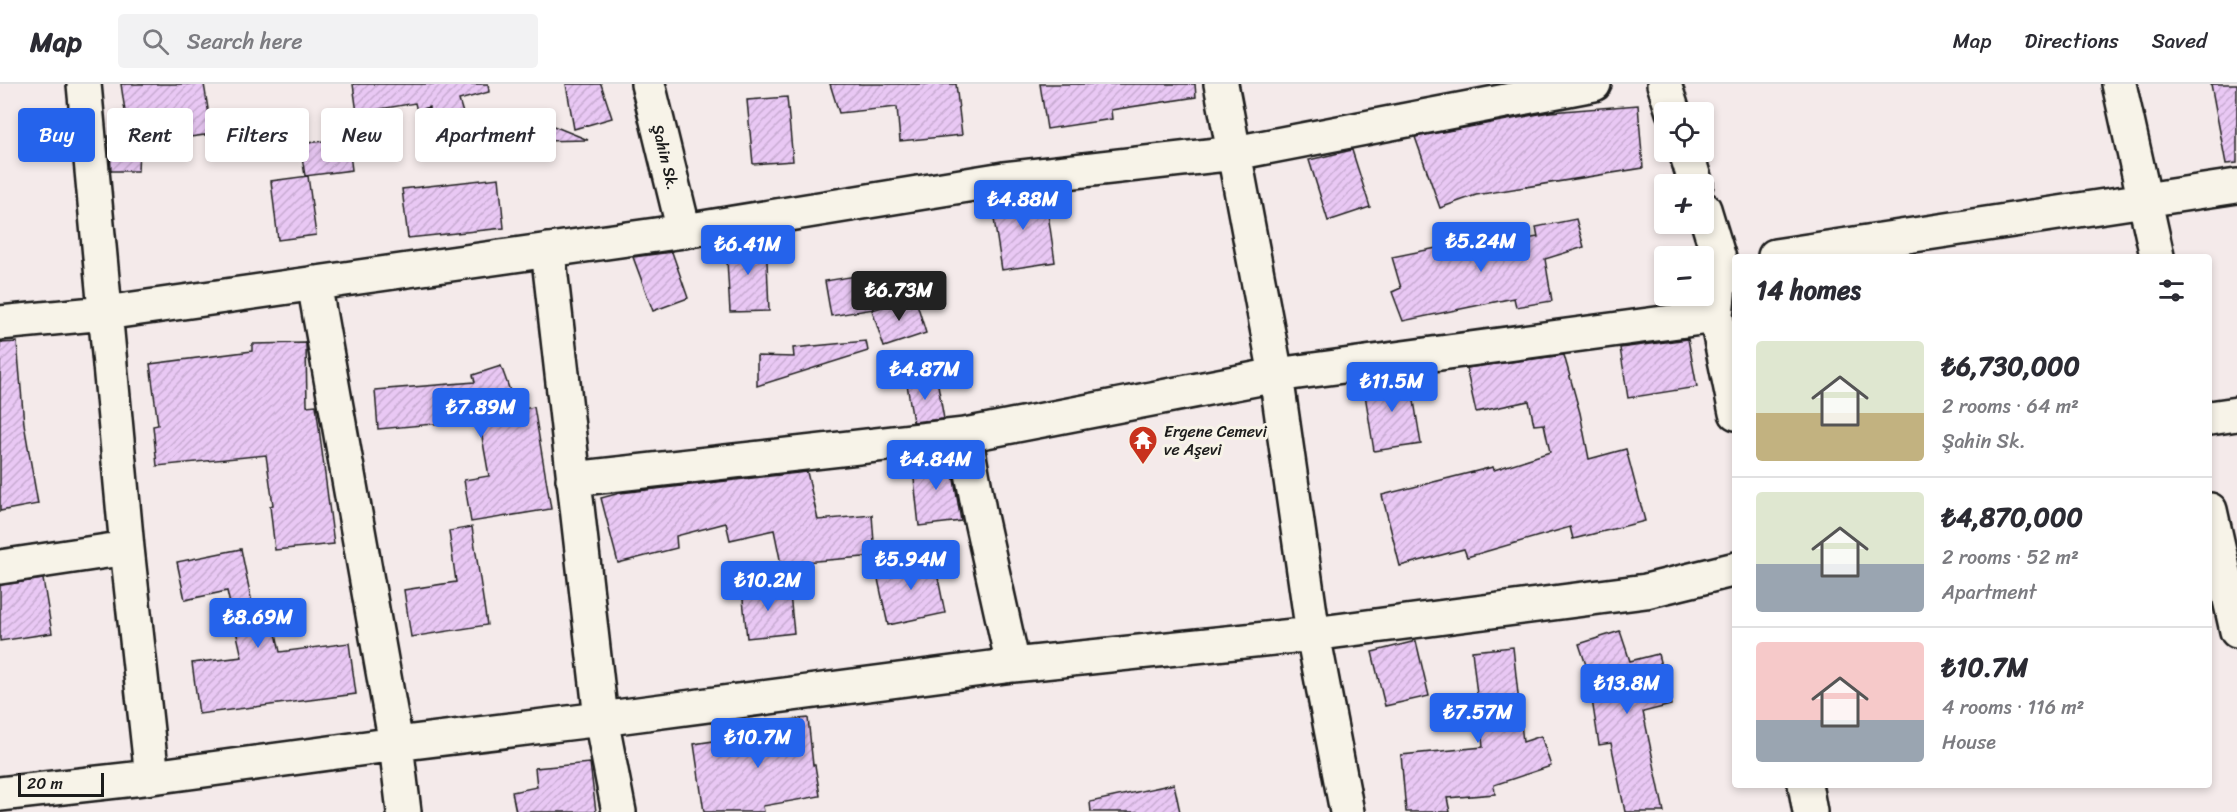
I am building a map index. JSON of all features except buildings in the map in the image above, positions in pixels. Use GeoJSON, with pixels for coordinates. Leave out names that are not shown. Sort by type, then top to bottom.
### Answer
{"type":"FeatureCollection","features":[{"type":"Feature","properties":{"kind":"street"},"geometry":{"type":"LineString","coordinates":[[84,84],[127,548],[152,777]]}},
{"type":"Feature","properties":{"kind":"street","name":"Şahin Sk."},"geometry":{"type":"LineString","coordinates":[[648,84],[684,231]]}},
{"type":"Feature","properties":{"kind":"street"},"geometry":{"type":"LineString","coordinates":[[1221,84],[1276,375],[1313,634],[1347,812]]}},
{"type":"Feature","properties":{"kind":"street"},"geometry":{"type":"LineString","coordinates":[[0,323],[105,313],[684,231],[1004,179],[1235,153],[1594,84]]}},
{"type":"Feature","properties":{"kind":"street"},"geometry":{"type":"LineString","coordinates":[[1664,84],[1670,102]]}},
{"type":"Feature","properties":{"kind":"street"},"geometry":{"type":"LineString","coordinates":[[2120,84],[2157,254]]}},
{"type":"Feature","properties":{"kind":"street"},"geometry":{"type":"LineString","coordinates":[[1788,254],[2237,186]]}},
{"type":"Feature","properties":{"kind":"street"},"geometry":{"type":"LineString","coordinates":[[1714,232],[1728,264],[1716,316],[1732,394]]}},
{"type":"Feature","properties":{"kind":"street"},"geometry":{"type":"LineString","coordinates":[[548,250],[601,719],[619,812]]}},
{"type":"Feature","properties":{"kind":"street"},"geometry":{"type":"LineString","coordinates":[[314,283],[396,744],[404,812]]}},
{"type":"Feature","properties":{"kind":"street"},"geometry":{"type":"LineString","coordinates":[[573,480],[965,435],[1276,375],[1716,316]]}},
{"type":"Feature","properties":{"kind":"street"},"geometry":{"type":"LineString","coordinates":[[2212,418],[2237,414]]}},
{"type":"Feature","properties":{"kind":"street"},"geometry":{"type":"LineString","coordinates":[[965,435],[980,516],[1013,665]]}},
{"type":"Feature","properties":{"kind":"street"},"geometry":{"type":"LineString","coordinates":[[2212,519],[2237,631]]}},
{"type":"Feature","properties":{"kind":"street"},"geometry":{"type":"LineString","coordinates":[[0,567],[127,548]]}},
{"type":"Feature","properties":{"kind":"street"},"geometry":{"type":"LineString","coordinates":[[0,794],[152,777],[1013,665],[1313,634],[1646,591],[1732,570]]}},
{"type":"Feature","properties":{"kind":"street"},"geometry":{"type":"LineString","coordinates":[[1806,788],[1810,812]]}},
{"type":"Feature","properties":{"kind":"place","name":"Ergene Cemevi ve Aşevi"},"geometry":{"type":"Point","coordinates":[1143,466]}}]}
